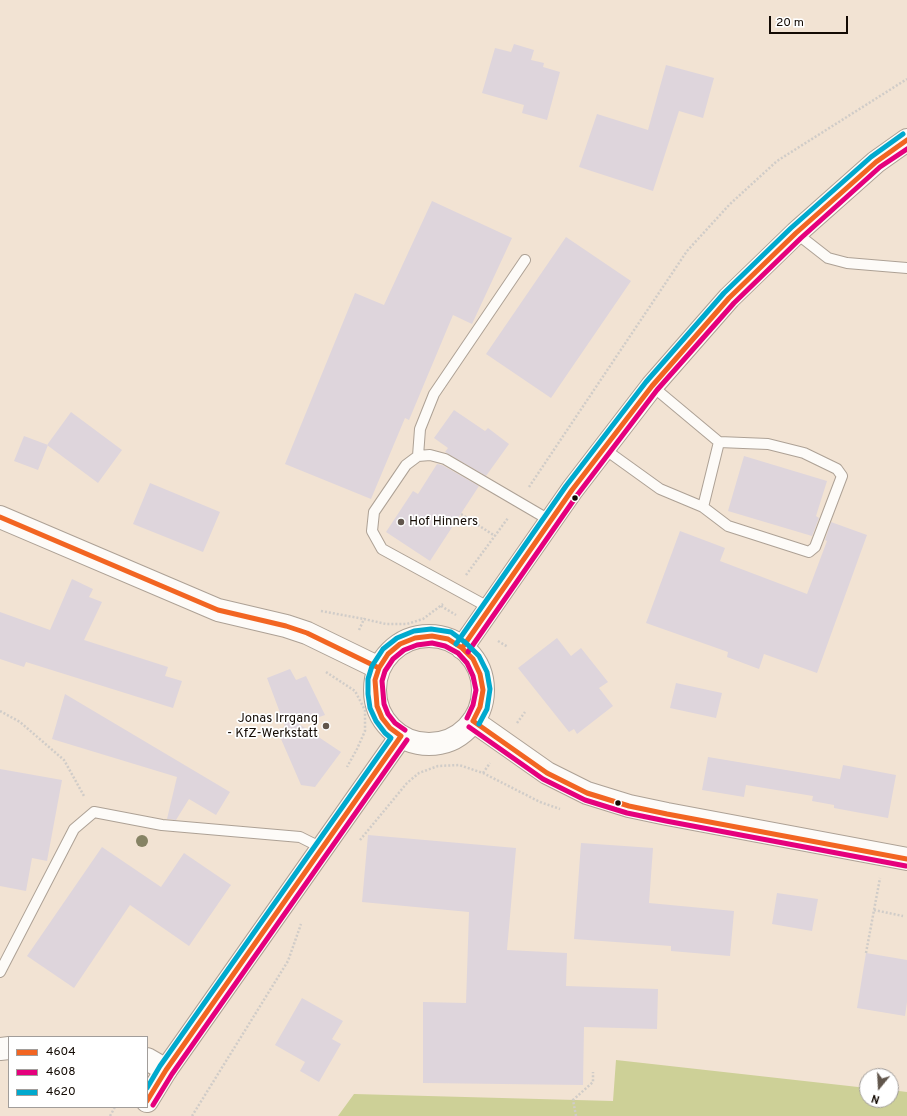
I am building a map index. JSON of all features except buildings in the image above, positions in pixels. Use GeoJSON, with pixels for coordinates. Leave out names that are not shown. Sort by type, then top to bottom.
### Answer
{"type":"FeatureCollection","features":[{"type":"Feature","properties":{"kind":"main road"},"geometry":{"type":"LineString","coordinates":[[462,648],[603,448],[652,386],[730,298],[796,233],[876,162],[907,140]]}},
{"type":"Feature","properties":{"kind":"main road"},"geometry":{"type":"LineString","coordinates":[[0,517],[218,610],[286,626],[307,633],[379,668]]}},
{"type":"Feature","properties":{"kind":"main road"},"geometry":{"type":"LineString","coordinates":[[432,636],[448,639],[462,648],[473,659],[480,674],[483,690],[480,707],[473,721],[456,737],[445,742],[422,744],[400,736],[390,728],[382,718],[377,706],[375,693],[375,680],[379,668],[388,654],[400,644],[416,638],[432,636]]}},
{"type":"Feature","properties":{"kind":"main road"},"geometry":{"type":"LineString","coordinates":[[473,721],[547,773],[587,793],[629,806],[667,814],[907,859]]}},
{"type":"Feature","properties":{"kind":"main road"},"geometry":{"type":"LineString","coordinates":[[148,1099],[166,1070],[400,736]]}},
{"type":"Feature","properties":{"kind":"main road"},"geometry":{"type":"LineString","coordinates":[[148,1059],[166,1070]]}},
{"type":"Feature","properties":{"kind":"lane"},"geometry":{"type":"LineString","coordinates":[[796,233],[828,258],[848,264],[907,268]]}},
{"type":"Feature","properties":{"kind":"lane"},"geometry":{"type":"LineString","coordinates":[[418,456],[420,429],[434,394],[525,260]]}},
{"type":"Feature","properties":{"kind":"lane"},"geometry":{"type":"LineString","coordinates":[[603,448],[660,489],[703,507],[728,526],[808,552],[815,547],[842,476],[837,469],[804,453],[768,444],[719,442],[652,386]]}},
{"type":"Feature","properties":{"kind":"lane"},"geometry":{"type":"LineString","coordinates":[[703,507],[719,442]]}},
{"type":"Feature","properties":{"kind":"lane"},"geometry":{"type":"LineString","coordinates":[[490,608],[382,549],[372,531],[374,512],[406,465],[418,456],[430,455],[445,458],[551,521]]}},
{"type":"Feature","properties":{"kind":"lane"},"geometry":{"type":"LineString","coordinates":[[0,972],[74,829],[94,812],[162,825],[300,838],[322,848]]}},
{"type":"Feature","properties":{"kind":"path"},"geometry":{"type":"LineString","coordinates":[[349,653],[364,620],[386,624],[407,624],[423,619],[441,606],[456,590],[519,502],[687,251],[730,204],[777,161],[907,78]]}},
{"type":"Feature","properties":{"kind":"path"},"geometry":{"type":"LineString","coordinates":[[461,514],[495,536]]}},
{"type":"Feature","properties":{"kind":"path"},"geometry":{"type":"LineString","coordinates":[[338,678],[355,691],[365,710],[364,730],[357,749],[345,770]]}},
{"type":"Feature","properties":{"kind":"path"},"geometry":{"type":"LineString","coordinates":[[0,711],[20,722],[64,760],[94,812]]}},
{"type":"Feature","properties":{"kind":"path"},"geometry":{"type":"LineString","coordinates":[[358,843],[407,783],[419,773],[438,766],[459,765],[483,773]]}},
{"type":"Feature","properties":{"kind":"path"},"geometry":{"type":"LineString","coordinates":[[866,953],[884,855]]}},
{"type":"Feature","properties":{"kind":"path"},"geometry":{"type":"LineString","coordinates":[[874,910],[903,916]]}},
{"type":"Feature","properties":{"kind":"path"},"geometry":{"type":"LineString","coordinates":[[192,1116],[288,961],[301,923]]}},
{"type":"Feature","properties":{"kind":"path"},"geometry":{"type":"LineString","coordinates":[[576,1116],[573,1100],[593,1082],[593,1072]]}},
{"type":"Feature","properties":{"kind":"green space"},"geometry":{"type":"Polygon","coordinates":[[[616,1060],[859,1087],[859,1108],[899,1108],[899,1091],[907,1092],[907,1116],[338,1116],[354,1094],[613,1101],[616,1060]]]}},
{"type":"Feature","properties":{"kind":"transit line","name":"4620"},"geometry":{"type":"LineString","coordinates":[[456,644],[566,486],[646,382],[724,293],[791,228],[871,157],[903,134]]}},
{"type":"Feature","properties":{"kind":"transit line","name":"4604"},"geometry":{"type":"LineString","coordinates":[[462,648],[572,490],[652,386],[729,298],[796,233],[876,162],[907,140]]}},
{"type":"Feature","properties":{"kind":"transit line","name":"4608"},"geometry":{"type":"LineString","coordinates":[[468,652],[578,494],[657,390],[734,303],[801,238],[880,167],[907,149]]}},
{"type":"Feature","properties":{"kind":"transit line","name":"4604"},"geometry":{"type":"LineString","coordinates":[[0,517],[218,610],[286,626],[307,633],[379,668]]}},
{"type":"Feature","properties":{"kind":"transit line","name":"4620"},"geometry":{"type":"LineString","coordinates":[[148,1086],[160,1066],[391,738],[376,721],[370,708],[368,694],[368,679],[372,666],[383,649],[397,638],[414,631],[431,629],[451,632],[466,643],[479,656],[487,672],[490,689],[487,709],[479,724]]}},
{"type":"Feature","properties":{"kind":"transit line","name":"4604"},"geometry":{"type":"LineString","coordinates":[[401,736],[390,728],[382,718],[377,706],[375,680],[379,668],[388,654],[400,644],[415,638],[432,636],[448,639],[462,648],[473,659],[480,674],[483,690],[480,707],[473,721]]}},
{"type":"Feature","properties":{"kind":"transit line","name":"4608"},"geometry":{"type":"LineString","coordinates":[[405,730],[395,723],[388,714],[384,704],[382,681],[385,671],[393,659],[404,650],[417,645],[432,643],[445,646],[458,653],[467,663],[473,676],[476,690],[473,705],[467,718]]}},
{"type":"Feature","properties":{"kind":"transit line","name":"4604"},"geometry":{"type":"LineString","coordinates":[[473,721],[547,773],[587,793],[629,806],[667,814],[907,859]]}},
{"type":"Feature","properties":{"kind":"transit line","name":"4608"},"geometry":{"type":"LineString","coordinates":[[469,727],[543,779],[585,800],[627,813],[906,866]]}},
{"type":"Feature","properties":{"kind":"transit line","name":"4604"},"geometry":{"type":"LineString","coordinates":[[148,1099],[166,1070],[401,736]]}},
{"type":"Feature","properties":{"kind":"transit line","name":"4608"},"geometry":{"type":"LineString","coordinates":[[153,1105],[172,1074],[407,740]]}},
{"type":"Feature","properties":{"kind":"place","name":"Hof Hinners"},"geometry":{"type":"Point","coordinates":[401,522]}},
{"type":"Feature","properties":{"kind":"place","name":"Jonas Irrgang - KfZ-Werkstatt"},"geometry":{"type":"Point","coordinates":[326,726]}}]}
